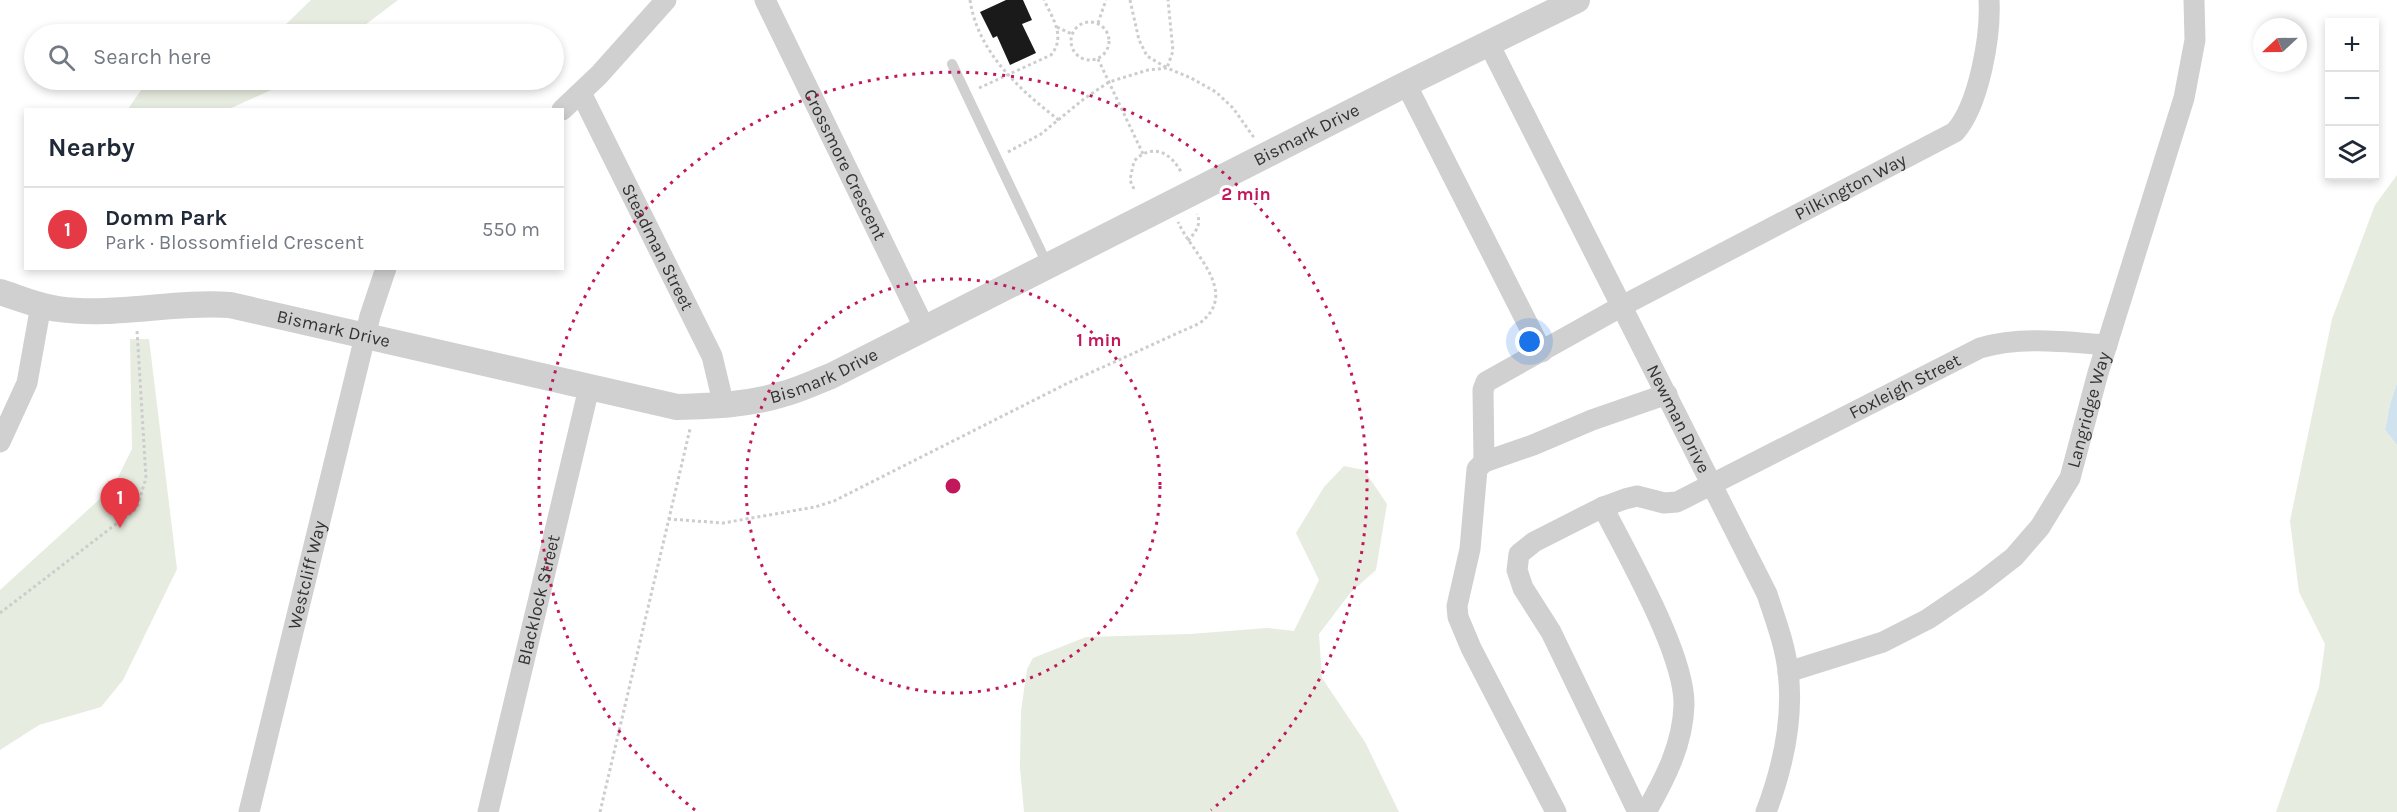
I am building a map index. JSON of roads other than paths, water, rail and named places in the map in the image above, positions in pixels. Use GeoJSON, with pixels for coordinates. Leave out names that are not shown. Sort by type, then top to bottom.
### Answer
{"type":"FeatureCollection","features":[{"type":"Feature","properties":{"kind":"street"},"geometry":{"type":"LineString","coordinates":[[564,108],[581,93],[666,0]]}},
{"type":"Feature","properties":{"kind":"street","name":"Crossmore Crescent"},"geometry":{"type":"LineString","coordinates":[[765,0],[925,329]]}},
{"type":"Feature","properties":{"kind":"street","name":"Bismark Drive"},"geometry":{"type":"LineString","coordinates":[[0,292],[57,309],[90,311],[207,304],[230,305],[677,407],[724,406],[784,394],[831,376],[1406,84],[1577,0]]}},
{"type":"Feature","properties":{"kind":"street","name":"Pilkington Way"},"geometry":{"type":"LineString","coordinates":[[1484,462],[1483,390],[1486,382],[1622,306],[1955,132],[1965,120],[1988,47],[1989,0]]}},
{"type":"Feature","properties":{"kind":"street","name":"Langridge Way"},"geometry":{"type":"LineString","coordinates":[[1788,672],[1883,642],[1928,619],[1978,585],[2014,557],[2040,527],[2070,478],[2108,345],[2184,98],[2195,40],[2194,0]]}},
{"type":"Feature","properties":{"kind":"street","name":"Newman Drive"},"geometry":{"type":"LineString","coordinates":[[1490,44],[1767,594],[1783,645],[1788,672],[1788,724],[1785,752],[1766,812]]}},
{"type":"Feature","properties":{"kind":"street"},"geometry":{"type":"LineString","coordinates":[[1406,84],[1542,352]]}},
{"type":"Feature","properties":{"kind":"street","name":"Steadman Street"},"geometry":{"type":"LineString","coordinates":[[581,93],[712,356],[724,406]]}},
{"type":"Feature","properties":{"kind":"street"},"geometry":{"type":"LineString","coordinates":[[365,336],[385,270]]}},
{"type":"Feature","properties":{"kind":"street"},"geometry":{"type":"LineString","coordinates":[[0,442],[27,383],[40,305]]}},
{"type":"Feature","properties":{"kind":"street","name":"Westcliff Way"},"geometry":{"type":"LineString","coordinates":[[249,812],[365,336]]}},
{"type":"Feature","properties":{"kind":"street","name":"Foxleigh Street"},"geometry":{"type":"LineString","coordinates":[[1638,812],[1551,632],[1523,588],[1517,570],[1519,555],[1534,542],[1603,507],[1637,496],[1664,503],[1677,502],[1980,348],[1999,342],[2046,340],[2108,345]]}},
{"type":"Feature","properties":{"kind":"street","name":"Blacklock Street"},"geometry":{"type":"LineString","coordinates":[[488,812],[589,388]]}},
{"type":"Feature","properties":{"kind":"street"},"geometry":{"type":"LineString","coordinates":[[1556,812],[1471,648],[1458,617],[1457,606],[1470,549],[1474,482],[1477,469],[1484,462],[1667,394]]}},
{"type":"Feature","properties":{"kind":"street"},"geometry":{"type":"LineString","coordinates":[[1603,507],[1659,621],[1678,668],[1684,704],[1680,738],[1665,777],[1646,812]]}},
{"type":"Feature","properties":{"kind":"lane"},"geometry":{"type":"LineString","coordinates":[[952,64],[1048,266]]}},
{"type":"Feature","properties":{"kind":"water"},"geometry":{"type":"Polygon","coordinates":[[[2397,383],[2397,445],[2385,430],[2397,383]]]}},
{"type":"Feature","properties":{"kind":"place","name":"Domm Park"},"geometry":{"type":"Point","coordinates":[120,528]}}]}
